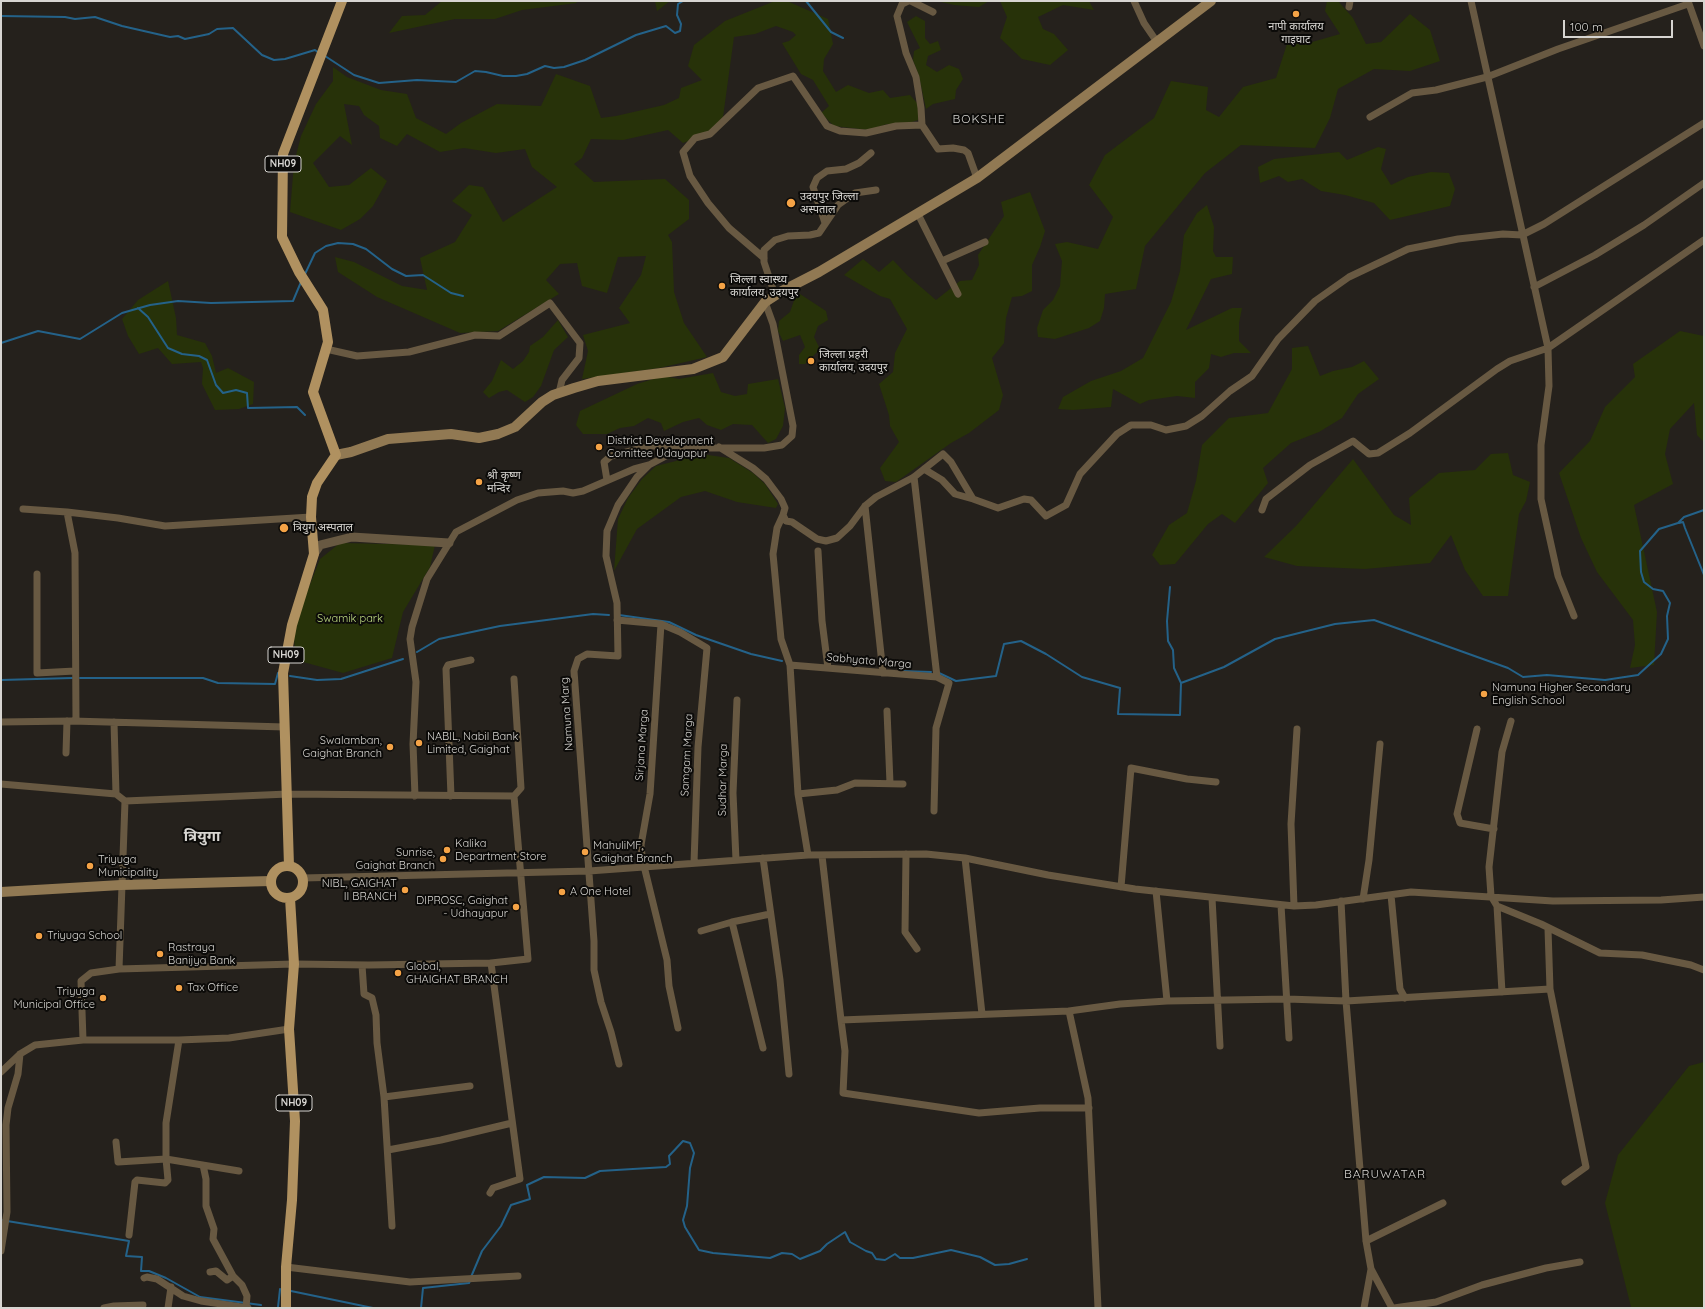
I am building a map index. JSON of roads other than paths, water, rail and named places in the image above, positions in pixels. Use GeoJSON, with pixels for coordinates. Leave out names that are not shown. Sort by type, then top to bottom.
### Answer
{"type":"FeatureCollection","features":[{"type":"Feature","properties":{"kind":"main road","name":"NH09"},"geometry":{"type":"LineString","coordinates":[[289,866],[288,794],[283,673],[292,625],[314,554],[311,517],[312,497],[317,483],[336,455],[313,392],[328,342],[323,310],[299,272],[282,237],[283,154],[342,1]]}},
{"type":"Feature","properties":{"kind":"main road"},"geometry":{"type":"LineString","coordinates":[[336,455],[351,452],[388,439],[451,434],[479,438],[498,434],[515,427],[542,402],[559,393],[598,381],[694,369],[723,358],[765,302],[775,295],[819,272],[977,178],[1210,1]]}},
{"type":"Feature","properties":{"kind":"main road"},"geometry":{"type":"LineString","coordinates":[[289,866],[299,871],[303,878],[302,889],[295,896],[285,898],[277,894],[271,881],[275,872],[279,868],[289,866]]}},
{"type":"Feature","properties":{"kind":"main road"},"geometry":{"type":"LineString","coordinates":[[1,892],[121,885],[271,881]]}},
{"type":"Feature","properties":{"kind":"main road","name":"NH09"},"geometry":{"type":"LineString","coordinates":[[286,1308],[286,1267],[292,1200],[295,1121],[289,1029],[294,964],[290,898]]}},
{"type":"Feature","properties":{"kind":"street"},"geometry":{"type":"LineString","coordinates":[[908,1],[902,4],[898,16],[906,53],[916,77],[922,108],[922,126],[938,149],[953,148],[964,150],[968,153],[977,178]]}},
{"type":"Feature","properties":{"kind":"street"},"geometry":{"type":"LineString","coordinates":[[911,1],[934,12]]}},
{"type":"Feature","properties":{"kind":"street"},"geometry":{"type":"LineString","coordinates":[[1134,1],[1144,23],[1157,42]]}},
{"type":"Feature","properties":{"kind":"street"},"geometry":{"type":"LineString","coordinates":[[1471,1],[1548,348],[1549,386],[1541,445],[1541,499],[1558,576],[1574,616]]}},
{"type":"Feature","properties":{"kind":"street"},"geometry":{"type":"LineString","coordinates":[[1370,117],[1412,93],[1436,90],[1487,77],[1558,49],[1688,2],[1704,46]]}},
{"type":"Feature","properties":{"kind":"street"},"geometry":{"type":"LineString","coordinates":[[764,258],[729,228],[708,202],[690,176],[683,152],[695,138],[710,134],[758,88],[793,76],[827,126],[840,131],[866,133],[896,126],[922,126]]}},
{"type":"Feature","properties":{"kind":"street"},"geometry":{"type":"LineString","coordinates":[[924,469],[942,480],[955,494],[998,508],[1024,499],[1031,500],[1046,516],[1066,506],[1080,474],[1117,434],[1131,425],[1151,426],[1166,430],[1186,426],[1202,416],[1230,391],[1252,376],[1278,339],[1315,301],[1349,277],[1408,249],[1458,239],[1503,234],[1522,235],[1544,224],[1704,123]]}},
{"type":"Feature","properties":{"kind":"street"},"geometry":{"type":"LineString","coordinates":[[825,223],[813,187],[817,178],[827,171],[846,169],[871,154]]}},
{"type":"Feature","properties":{"kind":"street"},"geometry":{"type":"LineString","coordinates":[[1534,288],[1595,255],[1644,225],[1704,183]]}},
{"type":"Feature","properties":{"kind":"street"},"geometry":{"type":"LineString","coordinates":[[775,295],[764,258],[764,250],[775,240],[788,236],[819,233],[838,205],[854,193],[876,190]]}},
{"type":"Feature","properties":{"kind":"street"},"geometry":{"type":"LineString","coordinates":[[918,214],[958,294]]}},
{"type":"Feature","properties":{"kind":"street"},"geometry":{"type":"LineString","coordinates":[[1262,510],[1266,499],[1310,465],[1353,441],[1369,454],[1378,454],[1410,433],[1510,361],[1548,348],[1704,240]]}},
{"type":"Feature","properties":{"kind":"street"},"geometry":{"type":"LineString","coordinates":[[942,260],[984,242]]}},
{"type":"Feature","properties":{"kind":"street"},"geometry":{"type":"LineString","coordinates":[[607,480],[604,462],[611,456],[650,446],[681,448],[764,448],[782,445],[792,436],[790,408],[773,324],[765,302]]}},
{"type":"Feature","properties":{"kind":"street"},"geometry":{"type":"LineString","coordinates":[[326,349],[357,356],[408,352],[475,335],[499,336],[550,303],[580,343],[579,358],[562,380],[559,393]]}},
{"type":"Feature","properties":{"kind":"street"},"geometry":{"type":"LineString","coordinates":[[719,447],[753,468],[766,479],[781,499],[784,508],[783,515],[777,528],[773,554],[781,639],[790,665],[798,794],[808,855]]}},
{"type":"Feature","properties":{"kind":"street"},"geometry":{"type":"LineString","coordinates":[[415,796],[413,744],[416,682],[410,639],[412,627],[428,579],[456,532],[517,500],[538,493],[563,491],[572,493],[649,464],[681,448]]}},
{"type":"Feature","properties":{"kind":"street"},"geometry":{"type":"LineString","coordinates":[[783,515],[786,521],[792,522],[817,539],[826,541],[837,538],[850,526],[864,506],[914,477],[942,454],[951,462],[973,499]]}},
{"type":"Feature","properties":{"kind":"street","name":"Namuna Marg"},"geometry":{"type":"LineString","coordinates":[[589,871],[574,671],[578,659],[587,654],[618,656],[617,602],[606,556],[607,531],[618,505],[637,477],[649,464]]}},
{"type":"Feature","properties":{"kind":"street"},"geometry":{"type":"LineString","coordinates":[[914,477],[937,677],[949,683],[936,728],[934,811]]}},
{"type":"Feature","properties":{"kind":"street"},"geometry":{"type":"LineString","coordinates":[[864,506],[883,673]]}},
{"type":"Feature","properties":{"kind":"street"},"geometry":{"type":"LineString","coordinates":[[24,509],[118,518],[166,526],[311,517]]}},
{"type":"Feature","properties":{"kind":"street"},"geometry":{"type":"LineString","coordinates":[[67,512],[75,553],[76,721]]}},
{"type":"Feature","properties":{"kind":"street"},"geometry":{"type":"LineString","coordinates":[[314,554],[320,545],[352,537],[449,543]]}},
{"type":"Feature","properties":{"kind":"street"},"geometry":{"type":"LineString","coordinates":[[818,551],[822,621],[828,668]]}},
{"type":"Feature","properties":{"kind":"street"},"geometry":{"type":"LineString","coordinates":[[37,574],[37,673],[75,671]]}},
{"type":"Feature","properties":{"kind":"street"},"geometry":{"type":"LineString","coordinates":[[617,620],[661,624]]}},
{"type":"Feature","properties":{"kind":"street","name":"Samgam Marga"},"geometry":{"type":"LineString","coordinates":[[661,624],[680,632],[706,648],[698,747],[694,863]]}},
{"type":"Feature","properties":{"kind":"street","name":"Sirjana Marga"},"geometry":{"type":"LineString","coordinates":[[661,624],[650,794],[642,845],[643,866],[667,960],[669,986],[678,1028]]}},
{"type":"Feature","properties":{"kind":"street"},"geometry":{"type":"LineString","coordinates":[[451,796],[446,669],[448,665],[471,660]]}},
{"type":"Feature","properties":{"kind":"street","name":"Sabhyata Marga"},"geometry":{"type":"LineString","coordinates":[[790,665],[937,677]]}},
{"type":"Feature","properties":{"kind":"street"},"geometry":{"type":"LineString","coordinates":[[83,1040],[81,981],[91,973],[119,969],[294,964],[362,965],[491,963],[528,958],[514,796],[521,788],[514,679]]}},
{"type":"Feature","properties":{"kind":"street","name":"Sudhar Marga"},"geometry":{"type":"LineString","coordinates":[[736,860],[733,793],[737,700]]}},
{"type":"Feature","properties":{"kind":"street"},"geometry":{"type":"LineString","coordinates":[[887,711],[890,783]]}},
{"type":"Feature","properties":{"kind":"street"},"geometry":{"type":"LineString","coordinates":[[66,753],[67,721]]}},
{"type":"Feature","properties":{"kind":"street"},"geometry":{"type":"LineString","coordinates":[[1,722],[76,721],[285,727]]}},
{"type":"Feature","properties":{"kind":"street"},"geometry":{"type":"LineString","coordinates":[[1502,992],[1497,906],[1491,896],[1489,867],[1502,752],[1511,721]]}},
{"type":"Feature","properties":{"kind":"street"},"geometry":{"type":"LineString","coordinates":[[114,722],[116,794]]}},
{"type":"Feature","properties":{"kind":"street"},"geometry":{"type":"LineString","coordinates":[[1294,906],[1291,824],[1297,729]]}},
{"type":"Feature","properties":{"kind":"street"},"geometry":{"type":"LineString","coordinates":[[1477,729],[1457,814],[1460,823],[1494,829]]}},
{"type":"Feature","properties":{"kind":"street"},"geometry":{"type":"LineString","coordinates":[[1363,899],[1369,860],[1380,744]]}},
{"type":"Feature","properties":{"kind":"street"},"geometry":{"type":"LineString","coordinates":[[1121,887],[1131,768],[1187,779],[1216,782]]}},
{"type":"Feature","properties":{"kind":"street"},"geometry":{"type":"LineString","coordinates":[[798,794],[836,790],[855,783],[903,784]]}},
{"type":"Feature","properties":{"kind":"street"},"geometry":{"type":"LineString","coordinates":[[1,784],[116,794],[125,801],[288,794],[514,796]]}},
{"type":"Feature","properties":{"kind":"street"},"geometry":{"type":"LineString","coordinates":[[119,969],[125,801]]}},
{"type":"Feature","properties":{"kind":"street"},"geometry":{"type":"LineString","coordinates":[[303,878],[360,878],[589,871],[808,855],[906,854],[965,858],[1121,887],[1294,906],[1363,899],[1411,892],[1553,901],[1661,900],[1704,897]]}},
{"type":"Feature","properties":{"kind":"street"},"geometry":{"type":"LineString","coordinates":[[906,854],[905,932],[917,950]]}},
{"type":"Feature","properties":{"kind":"street"},"geometry":{"type":"LineString","coordinates":[[822,856],[845,1051],[843,1093],[979,1112],[1040,1108],[1089,1108]]}},
{"type":"Feature","properties":{"kind":"street"},"geometry":{"type":"LineString","coordinates":[[763,858],[780,980],[789,1074]]}},
{"type":"Feature","properties":{"kind":"street"},"geometry":{"type":"LineString","coordinates":[[965,858],[982,1014]]}},
{"type":"Feature","properties":{"kind":"street"},"geometry":{"type":"LineString","coordinates":[[589,871],[594,970],[601,1002],[611,1032],[619,1064]]}},
{"type":"Feature","properties":{"kind":"street"},"geometry":{"type":"LineString","coordinates":[[1156,891],[1167,1001]]}},
{"type":"Feature","properties":{"kind":"street"},"geometry":{"type":"LineString","coordinates":[[1391,895],[1400,989],[1405,998]]}},
{"type":"Feature","properties":{"kind":"street"},"geometry":{"type":"LineString","coordinates":[[1212,898],[1220,1046]]}},
{"type":"Feature","properties":{"kind":"street"},"geometry":{"type":"LineString","coordinates":[[1341,901],[1346,1001],[1366,1241],[1371,1269],[1393,1308],[1436,1302],[1482,1285],[1546,1268],[1580,1262]]}},
{"type":"Feature","properties":{"kind":"street"},"geometry":{"type":"LineString","coordinates":[[1280,905],[1288,999],[1289,1038]]}},
{"type":"Feature","properties":{"kind":"street"},"geometry":{"type":"LineString","coordinates":[[1497,906],[1541,924],[1548,929],[1600,953],[1642,955],[1691,965],[1704,970]]}},
{"type":"Feature","properties":{"kind":"street"},"geometry":{"type":"LineString","coordinates":[[701,931],[732,922],[770,914]]}},
{"type":"Feature","properties":{"kind":"street"},"geometry":{"type":"LineString","coordinates":[[732,922],[763,1048]]}},
{"type":"Feature","properties":{"kind":"street"},"geometry":{"type":"LineString","coordinates":[[1548,929],[1550,989],[1586,1167],[1565,1182]]}},
{"type":"Feature","properties":{"kind":"street"},"geometry":{"type":"LineString","coordinates":[[490,1193],[493,1188],[520,1179],[491,963]]}},
{"type":"Feature","properties":{"kind":"street"},"geometry":{"type":"LineString","coordinates":[[362,965],[364,994],[372,998],[376,1015],[377,1043],[384,1097],[392,1226]]}},
{"type":"Feature","properties":{"kind":"street"},"geometry":{"type":"LineString","coordinates":[[841,1020],[1069,1011],[1120,1004],[1167,1001],[1218,999],[1346,1001],[1550,989]]}},
{"type":"Feature","properties":{"kind":"street"},"geometry":{"type":"LineString","coordinates":[[1069,1011],[1085,1078],[1089,1108],[1098,1308]]}},
{"type":"Feature","properties":{"kind":"street"},"geometry":{"type":"LineString","coordinates":[[1,1072],[20,1054],[35,1045],[83,1040],[179,1040],[229,1038],[289,1029]]}},
{"type":"Feature","properties":{"kind":"street"},"geometry":{"type":"LineString","coordinates":[[130,1235],[135,1182],[138,1180],[167,1182],[166,1123],[179,1040]]}},
{"type":"Feature","properties":{"kind":"street"},"geometry":{"type":"LineString","coordinates":[[1,1251],[6,1220],[6,1125],[8,1108],[18,1074],[20,1054]]}},
{"type":"Feature","properties":{"kind":"street"},"geometry":{"type":"LineString","coordinates":[[384,1097],[470,1086]]}},
{"type":"Feature","properties":{"kind":"street"},"geometry":{"type":"LineString","coordinates":[[388,1150],[441,1140],[512,1123]]}},
{"type":"Feature","properties":{"kind":"street"},"geometry":{"type":"LineString","coordinates":[[116,1142],[118,1162],[166,1159],[238,1171]]}},
{"type":"Feature","properties":{"kind":"street"},"geometry":{"type":"LineString","coordinates":[[144,1278],[147,1276],[157,1279],[183,1296],[201,1301],[247,1306],[247,1296],[242,1285],[233,1276],[213,1239],[214,1228],[206,1206],[206,1179],[203,1165]]}},
{"type":"Feature","properties":{"kind":"street"},"geometry":{"type":"LineString","coordinates":[[1366,1241],[1443,1203]]}},
{"type":"Feature","properties":{"kind":"street"},"geometry":{"type":"LineString","coordinates":[[286,1267],[410,1282],[518,1276]]}},
{"type":"Feature","properties":{"kind":"street"},"geometry":{"type":"LineString","coordinates":[[1364,1308],[1371,1269]]}},
{"type":"Feature","properties":{"kind":"street"},"geometry":{"type":"LineString","coordinates":[[210,1272],[216,1271],[227,1280],[233,1276]]}},
{"type":"Feature","properties":{"kind":"street"},"geometry":{"type":"LineString","coordinates":[[168,1308],[171,1287]]}},
{"type":"Feature","properties":{"kind":"street"},"geometry":{"type":"LineString","coordinates":[[104,1308],[114,1306],[142,1305]]}},
{"type":"Feature","properties":{"kind":"waterway"},"geometry":{"type":"LineString","coordinates":[[325,56],[354,75],[379,83],[417,80],[456,82],[475,71],[503,76],[516,76],[527,74],[545,66],[554,68],[564,67],[585,60],[636,35],[666,26],[675,33],[680,31],[681,24],[677,15],[678,4],[683,1]]}},
{"type":"Feature","properties":{"kind":"waterway"},"geometry":{"type":"LineString","coordinates":[[806,1],[831,32],[843,38]]}},
{"type":"Feature","properties":{"kind":"waterway"},"geometry":{"type":"LineString","coordinates":[[1,16],[65,17],[75,19],[95,17],[122,26],[170,37],[178,36],[185,39],[209,34],[217,29],[233,28],[262,55],[274,60],[285,59],[315,50],[319,53]]}},
{"type":"Feature","properties":{"kind":"waterway"},"geometry":{"type":"LineString","coordinates":[[305,274],[315,253],[326,246],[338,243],[353,244],[366,249],[392,269],[406,276],[423,275],[451,293],[463,296]]}},
{"type":"Feature","properties":{"kind":"waterway"},"geometry":{"type":"LineString","coordinates":[[1,343],[38,331],[80,339],[122,313],[150,305],[178,301],[211,303],[293,301],[301,282]]}},
{"type":"Feature","properties":{"kind":"waterway"},"geometry":{"type":"LineString","coordinates":[[138,308],[148,317],[168,348],[182,354],[199,356],[207,360],[216,385],[223,393],[236,390],[247,393],[248,408],[297,407],[305,415]]}},
{"type":"Feature","properties":{"kind":"waterway"},"geometry":{"type":"LineString","coordinates":[[939,673],[956,681],[996,676],[1004,644],[1021,641],[1046,654],[1082,677],[1120,688],[1118,714],[1180,715],[1181,683],[1224,667],[1275,639],[1335,624],[1374,620],[1508,668],[1523,677],[1547,675],[1605,680],[1638,675],[1661,654],[1668,639],[1667,616],[1670,603],[1663,591],[1653,589],[1644,582],[1641,572],[1640,551],[1659,529],[1678,523],[1684,517],[1704,510]]}},
{"type":"Feature","properties":{"kind":"waterway"},"geometry":{"type":"LineString","coordinates":[[1679,523],[1683,522],[1704,575]]}},
{"type":"Feature","properties":{"kind":"waterway"},"geometry":{"type":"LineString","coordinates":[[1170,587],[1167,621],[1168,641],[1173,650],[1174,668],[1181,683]]}},
{"type":"Feature","properties":{"kind":"waterway"},"geometry":{"type":"LineString","coordinates":[[417,652],[439,639],[500,626],[593,614],[609,615]]}},
{"type":"Feature","properties":{"kind":"waterway"},"geometry":{"type":"LineString","coordinates":[[619,615],[669,622],[696,635],[751,654],[782,661]]}},
{"type":"Feature","properties":{"kind":"waterway"},"geometry":{"type":"LineString","coordinates":[[290,676],[317,680],[341,679],[403,659]]}},
{"type":"Feature","properties":{"kind":"waterway"},"geometry":{"type":"LineString","coordinates":[[900,671],[931,672]]}},
{"type":"Feature","properties":{"kind":"waterway"},"geometry":{"type":"LineString","coordinates":[[80,678],[203,678],[218,683],[275,684],[278,673]]}},
{"type":"Feature","properties":{"kind":"waterway"},"geometry":{"type":"LineString","coordinates":[[1,680],[72,678]]}},
{"type":"Feature","properties":{"kind":"waterway"},"geometry":{"type":"LineString","coordinates":[[471,1277],[482,1251],[501,1226],[511,1205],[530,1199],[527,1185],[544,1177],[585,1178],[600,1171],[666,1167],[670,1164],[669,1156],[683,1141],[690,1143],[694,1153],[690,1168],[687,1206],[683,1220],[685,1227],[699,1250],[713,1253],[770,1258],[782,1253],[792,1254],[800,1259],[820,1251],[827,1244],[845,1232],[850,1242],[872,1253],[876,1259],[885,1260],[895,1254],[900,1258],[913,1258],[951,1250],[980,1257],[995,1265],[1009,1264],[1027,1259]]}},
{"type":"Feature","properties":{"kind":"waterway"},"geometry":{"type":"LineString","coordinates":[[1,1220],[129,1241],[126,1256],[142,1257],[141,1271],[149,1271],[166,1278],[200,1297],[261,1305]]}},
{"type":"Feature","properties":{"kind":"waterway"},"geometry":{"type":"LineString","coordinates":[[421,1308],[423,1288],[469,1283],[470,1281]]}},
{"type":"Feature","properties":{"kind":"waterway"},"geometry":{"type":"LineString","coordinates":[[278,1307],[280,1289]]}},
{"type":"Feature","properties":{"kind":"waterway"},"geometry":{"type":"LineString","coordinates":[[291,1291],[373,1308]]}},
{"type":"Feature","properties":{"kind":"place","name":"नापी कार्यालय गाइघाट"},"geometry":{"type":"Point","coordinates":[1296,14]}},
{"type":"Feature","properties":{"kind":"place","name":"उदयपुर जिल्ला अस्पताल"},"geometry":{"type":"Point","coordinates":[791,203]}},
{"type":"Feature","properties":{"kind":"place","name":"जिल्ला स्वास्थ्य कार्यालय, उदयपुर"},"geometry":{"type":"Point","coordinates":[722,286]}},
{"type":"Feature","properties":{"kind":"place","name":"जिल्ला प्रहरी कार्यालय, उदयपुर"},"geometry":{"type":"Point","coordinates":[811,361]}},
{"type":"Feature","properties":{"kind":"place","name":"District Development Comittee Udayapur"},"geometry":{"type":"Point","coordinates":[599,447]}},
{"type":"Feature","properties":{"kind":"place","name":"श्री कृष्ण मन्दिर"},"geometry":{"type":"Point","coordinates":[479,482]}},
{"type":"Feature","properties":{"kind":"place","name":"त्रियुग अस्पताल"},"geometry":{"type":"Point","coordinates":[284,528]}},
{"type":"Feature","properties":{"kind":"place","name":"Namuna Higher Secondary English School"},"geometry":{"type":"Point","coordinates":[1484,694]}},
{"type":"Feature","properties":{"kind":"place","name":"NABIL, Nabil Bank Limited, Gaighat"},"geometry":{"type":"Point","coordinates":[419,743]}},
{"type":"Feature","properties":{"kind":"place","name":"Swalamban, Gaighat Branch"},"geometry":{"type":"Point","coordinates":[390,747]}},
{"type":"Feature","properties":{"kind":"place","name":"Kalika Department Store"},"geometry":{"type":"Point","coordinates":[447,850]}},
{"type":"Feature","properties":{"kind":"place","name":"MahuliMF, Gaighat Branch"},"geometry":{"type":"Point","coordinates":[585,852]}},
{"type":"Feature","properties":{"kind":"place","name":"Sunrise, Gaighat Branch"},"geometry":{"type":"Point","coordinates":[443,859]}},
{"type":"Feature","properties":{"kind":"place","name":"Triyuga Municipality"},"geometry":{"type":"Point","coordinates":[90,866]}},
{"type":"Feature","properties":{"kind":"place","name":"NIBL, GAIGHAT II BRANCH"},"geometry":{"type":"Point","coordinates":[405,890]}},
{"type":"Feature","properties":{"kind":"place","name":"A One Hotel"},"geometry":{"type":"Point","coordinates":[562,892]}},
{"type":"Feature","properties":{"kind":"place","name":"DIPROSC, Gaighat - Udhayapur"},"geometry":{"type":"Point","coordinates":[516,907]}},
{"type":"Feature","properties":{"kind":"place","name":"Triyuga School"},"geometry":{"type":"Point","coordinates":[39,936]}},
{"type":"Feature","properties":{"kind":"place","name":"Rastraya Banijya Bank"},"geometry":{"type":"Point","coordinates":[160,954]}},
{"type":"Feature","properties":{"kind":"place","name":"Global, GHAIGHAT BRANCH"},"geometry":{"type":"Point","coordinates":[398,973]}},
{"type":"Feature","properties":{"kind":"place","name":"Tax Office"},"geometry":{"type":"Point","coordinates":[179,988]}},
{"type":"Feature","properties":{"kind":"place","name":"Triyuga Municipal Office"},"geometry":{"type":"Point","coordinates":[103,998]}},
{"type":"Feature","properties":{"kind":"district","name":"BOKSHE"},"geometry":{"type":"Point","coordinates":[979,119]}},
{"type":"Feature","properties":{"kind":"district","name":"त्रियुगा"},"geometry":{"type":"Point","coordinates":[202,836]}},
{"type":"Feature","properties":{"kind":"district","name":"BARUWATAR"},"geometry":{"type":"Point","coordinates":[1385,1174]}},
{"type":"Feature","properties":{"kind":"park label","name":"Swamik park"},"geometry":{"type":"Point","coordinates":[350,619]}}]}
